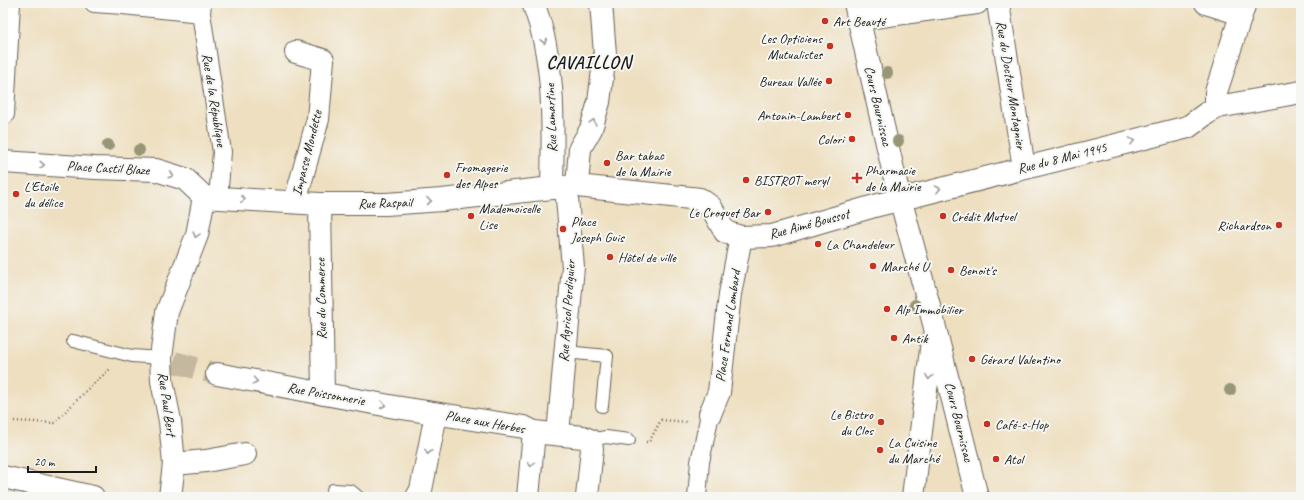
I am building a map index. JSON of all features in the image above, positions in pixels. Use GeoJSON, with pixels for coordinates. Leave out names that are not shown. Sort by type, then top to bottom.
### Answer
{"type":"FeatureCollection","features":[{"type":"Feature","properties":{"kind":"street"},"geometry":{"type":"LineString","coordinates":[[3,114],[9,3]]}},
{"type":"Feature","properties":{"kind":"street"},"geometry":{"type":"LineString","coordinates":[[94,3],[201,8]]}},
{"type":"Feature","properties":{"kind":"street","name":"Rue Lamartine"},"geometry":{"type":"LineString","coordinates":[[534,3],[539,17],[549,65],[553,100],[553,139],[565,187]]}},
{"type":"Feature","properties":{"kind":"street"},"geometry":{"type":"LineString","coordinates":[[565,187],[580,148],[591,129],[599,102],[605,54],[601,3]]}},
{"type":"Feature","properties":{"kind":"street"},"geometry":{"type":"LineString","coordinates":[[857,11],[978,3]]}},
{"type":"Feature","properties":{"kind":"street","name":"Rue du Docteur Montagnier"},"geometry":{"type":"LineString","coordinates":[[998,3],[1024,168]]}},
{"type":"Feature","properties":{"kind":"street"},"geometry":{"type":"LineString","coordinates":[[1206,3],[1243,9],[1216,92],[1218,107]]}},
{"type":"Feature","properties":{"kind":"street","name":"Rue de la République"},"geometry":{"type":"LineString","coordinates":[[201,8],[222,152],[211,197]]}},
{"type":"Feature","properties":{"kind":"street","name":"Cours Bournissac"},"geometry":{"type":"LineString","coordinates":[[857,11],[900,199],[934,324],[977,497]]}},
{"type":"Feature","properties":{"kind":"street","name":"Impasse Mondette"},"geometry":{"type":"LineString","coordinates":[[295,202],[318,119],[323,60],[296,52]]}},
{"type":"Feature","properties":{"kind":"street","name":"Rue du 8 Mai 1945"},"geometry":{"type":"LineString","coordinates":[[900,199],[1188,127],[1207,112],[1218,107],[1301,92]]}},
{"type":"Feature","properties":{"kind":"street"},"geometry":{"type":"LineString","coordinates":[[553,139],[555,144],[561,148],[580,148]]}},
{"type":"Feature","properties":{"kind":"street","name":"Place Castil Blaze"},"geometry":{"type":"LineString","coordinates":[[3,162],[156,170],[185,179],[211,197]]}},
{"type":"Feature","properties":{"kind":"street","name":"Rue Raspail"},"geometry":{"type":"LineString","coordinates":[[211,197],[320,204],[386,204],[565,187]]}},
{"type":"Feature","properties":{"kind":"street","name":"Rue Aimé Boussot"},"geometry":{"type":"LineString","coordinates":[[565,187],[700,199],[711,207],[726,232],[741,237],[772,236],[900,199]]}},
{"type":"Feature","properties":{"kind":"street","name":"Rue Agricol Perdiguier"},"geometry":{"type":"LineString","coordinates":[[558,434],[573,267],[565,187]]}},
{"type":"Feature","properties":{"kind":"street","name":"Rue Paul Bert"},"geometry":{"type":"LineString","coordinates":[[170,497],[174,464],[170,421],[162,381],[168,360],[167,312],[211,197]]}},
{"type":"Feature","properties":{"kind":"street","name":"Rue du Commerce"},"geometry":{"type":"LineString","coordinates":[[320,204],[323,394]]}},
{"type":"Feature","properties":{"kind":"street","name":"Place Fernand Lombard"},"geometry":{"type":"LineString","coordinates":[[709,419],[719,392],[730,294],[741,237]]}},
{"type":"Feature","properties":{"kind":"street","name":"Cours Bournissac"},"geometry":{"type":"LineString","coordinates":[[913,497],[931,360],[934,324]]}},
{"type":"Feature","properties":{"kind":"street","name":"Rue Poissonnerie"},"geometry":{"type":"LineString","coordinates":[[217,374],[436,414]]}},
{"type":"Feature","properties":{"kind":"street"},"geometry":{"type":"LineString","coordinates":[[416,497],[421,490],[436,414]]}},
{"type":"Feature","properties":{"kind":"street","name":"Place aux Herbes"},"geometry":{"type":"LineString","coordinates":[[436,414],[524,427],[534,432],[583,437],[590,440]]}},
{"type":"Feature","properties":{"kind":"street"},"geometry":{"type":"LineString","coordinates":[[697,497],[700,462],[709,419]]}},
{"type":"Feature","properties":{"kind":"street"},"geometry":{"type":"LineString","coordinates":[[528,497],[534,432]]}},
{"type":"Feature","properties":{"kind":"street"},"geometry":{"type":"LineString","coordinates":[[587,497],[592,449],[590,440]]}},
{"type":"Feature","properties":{"kind":"street"},"geometry":{"type":"LineString","coordinates":[[174,464],[206,461],[245,454]]}},
{"type":"Feature","properties":{"kind":"street"},"geometry":{"type":"LineString","coordinates":[[3,477],[93,497]]}},
{"type":"Feature","properties":{"kind":"lane"},"geometry":{"type":"LineString","coordinates":[[73,341],[132,356],[168,360]]}},
{"type":"Feature","properties":{"kind":"lane"},"geometry":{"type":"LineString","coordinates":[[565,352],[607,356],[602,406]]}},
{"type":"Feature","properties":{"kind":"lane"},"geometry":{"type":"LineString","coordinates":[[590,440],[606,437],[629,440]]}},
{"type":"Feature","properties":{"kind":"lane"},"geometry":{"type":"LineString","coordinates":[[333,490],[351,491],[358,497]]}},
{"type":"Feature","properties":{"kind":"path"},"geometry":{"type":"LineString","coordinates":[[14,421],[54,423],[109,370],[132,356]]}},
{"type":"Feature","properties":{"kind":"path"},"geometry":{"type":"LineString","coordinates":[[629,440],[649,442],[661,420],[709,419]]}},
{"type":"Feature","properties":{"kind":"tunnel"},"geometry":{"type":"LineString","coordinates":[[174,362],[217,374]]}},
{"type":"Feature","properties":{"kind":"place","name":"Art Beauté"},"geometry":{"type":"Point","coordinates":[825,21]}},
{"type":"Feature","properties":{"kind":"place","name":"Les Opticiens Mutualistes"},"geometry":{"type":"Point","coordinates":[830,46]}},
{"type":"Feature","properties":{"kind":"place","name":"Bureau Vallée"},"geometry":{"type":"Point","coordinates":[829,81]}},
{"type":"Feature","properties":{"kind":"place","name":"Antonin-Lambert"},"geometry":{"type":"Point","coordinates":[848,115]}},
{"type":"Feature","properties":{"kind":"place","name":"Colori"},"geometry":{"type":"Point","coordinates":[852,139]}},
{"type":"Feature","properties":{"kind":"place","name":"Bar tabac de la Mairie"},"geometry":{"type":"Point","coordinates":[607,163]}},
{"type":"Feature","properties":{"kind":"place","name":"Fromagerie des Alpes"},"geometry":{"type":"Point","coordinates":[447,175]}},
{"type":"Feature","properties":{"kind":"place","name":"Pharmacie de la Mairie"},"geometry":{"type":"Point","coordinates":[857,178]}},
{"type":"Feature","properties":{"kind":"place","name":"BISTROT meryl"},"geometry":{"type":"Point","coordinates":[746,180]}},
{"type":"Feature","properties":{"kind":"place","name":"L'Etoile du délice"},"geometry":{"type":"Point","coordinates":[16,194]}},
{"type":"Feature","properties":{"kind":"place","name":"Le Croquet Bar"},"geometry":{"type":"Point","coordinates":[768,212]}},
{"type":"Feature","properties":{"kind":"place","name":"Mademoiselle Lise"},"geometry":{"type":"Point","coordinates":[471,216]}},
{"type":"Feature","properties":{"kind":"place","name":"Crédit Mutuel"},"geometry":{"type":"Point","coordinates":[943,216]}},
{"type":"Feature","properties":{"kind":"place","name":"Richardson"},"geometry":{"type":"Point","coordinates":[1279,225]}},
{"type":"Feature","properties":{"kind":"place","name":"Place Joseph Guis"},"geometry":{"type":"Point","coordinates":[563,229]}},
{"type":"Feature","properties":{"kind":"place","name":"La Chandeleur"},"geometry":{"type":"Point","coordinates":[818,244]}},
{"type":"Feature","properties":{"kind":"place","name":"Hôtel de ville"},"geometry":{"type":"Point","coordinates":[610,257]}},
{"type":"Feature","properties":{"kind":"place","name":"Marché U"},"geometry":{"type":"Point","coordinates":[873,266]}},
{"type":"Feature","properties":{"kind":"place","name":"Benoit's"},"geometry":{"type":"Point","coordinates":[951,270]}},
{"type":"Feature","properties":{"kind":"place","name":"Alp Immobilier"},"geometry":{"type":"Point","coordinates":[887,309]}},
{"type":"Feature","properties":{"kind":"place","name":"Antik"},"geometry":{"type":"Point","coordinates":[894,338]}},
{"type":"Feature","properties":{"kind":"place","name":"Gérard Valentino"},"geometry":{"type":"Point","coordinates":[972,359]}},
{"type":"Feature","properties":{"kind":"place","name":"Le Bistro du Clos"},"geometry":{"type":"Point","coordinates":[881,422]}},
{"type":"Feature","properties":{"kind":"place","name":"Café-s-Hop"},"geometry":{"type":"Point","coordinates":[987,424]}},
{"type":"Feature","properties":{"kind":"place","name":"La Cuisine du Marché"},"geometry":{"type":"Point","coordinates":[880,450]}},
{"type":"Feature","properties":{"kind":"place","name":"Atol"},"geometry":{"type":"Point","coordinates":[996,459]}},
{"type":"Feature","properties":{"kind":"district","name":"CAVAILLON"},"geometry":{"type":"Point","coordinates":[589,62]}}]}
